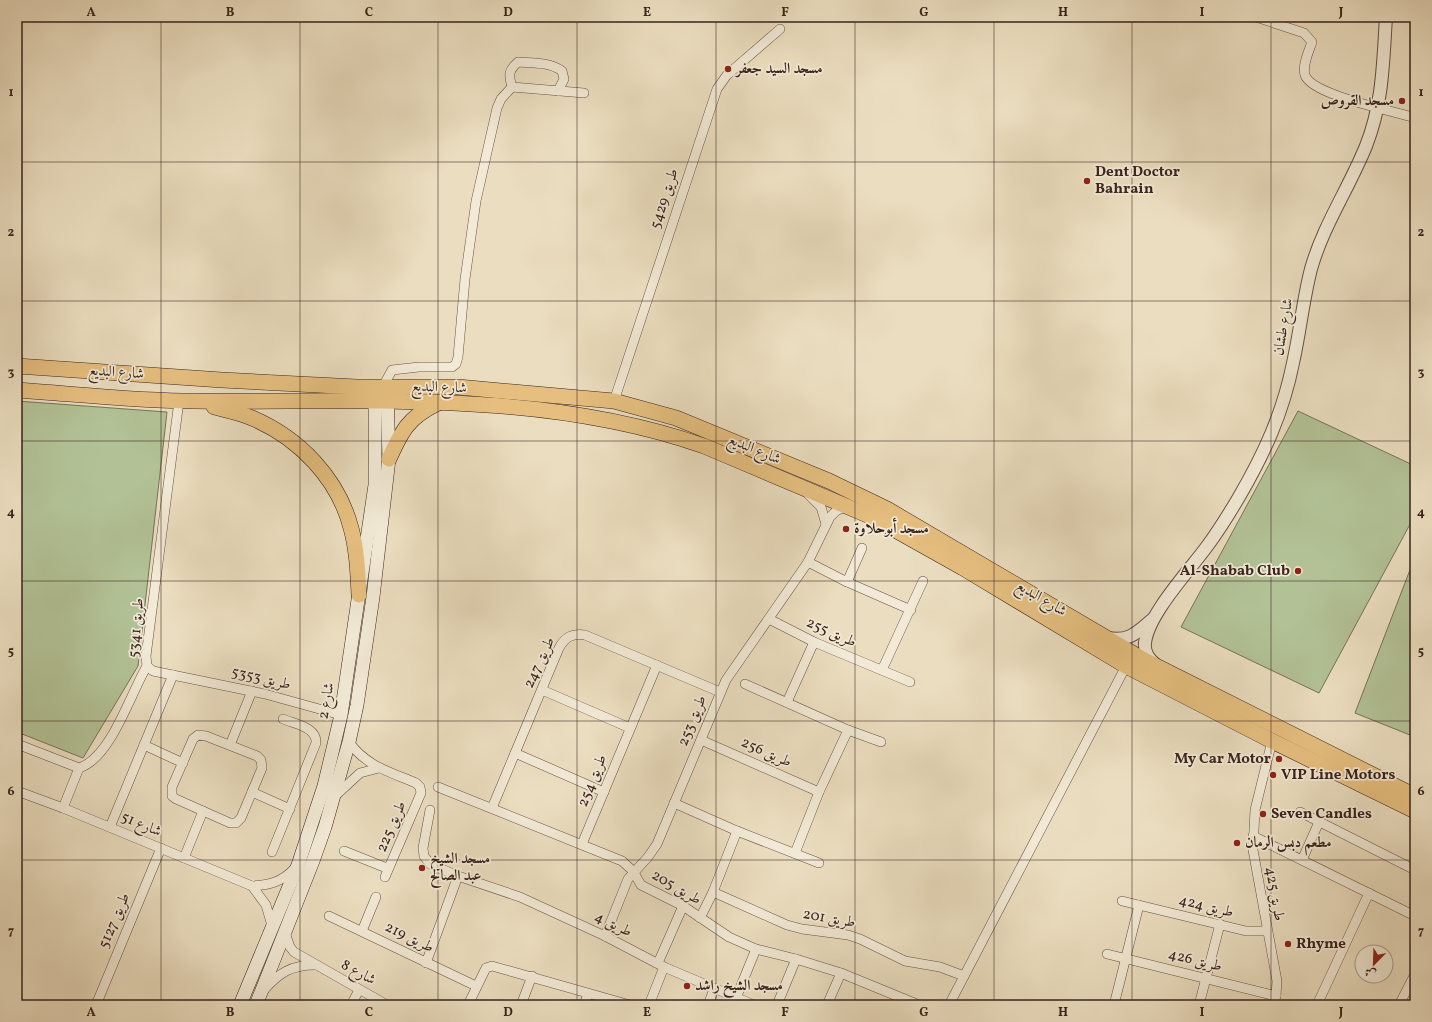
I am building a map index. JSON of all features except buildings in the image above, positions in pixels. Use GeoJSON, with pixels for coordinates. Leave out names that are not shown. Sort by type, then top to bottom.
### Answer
{"type":"FeatureCollection","features":[{"type":"Feature","properties":{"kind":"main road","name":"شارع البديع"},"geometry":{"type":"LineString","coordinates":[[17,366],[222,380],[380,387],[458,387],[614,401],[676,418],[738,442],[862,496],[951,545],[1103,637],[1164,670],[1415,796]]}},
{"type":"Feature","properties":{"kind":"main road","name":"شارع 2"},"geometry":{"type":"LineString","coordinates":[[258,1000],[314,861],[334,797],[349,742],[357,705],[389,459],[380,387]]}},
{"type":"Feature","properties":{"kind":"main road","name":"شارع البديع"},"geometry":{"type":"LineString","coordinates":[[17,390],[185,401],[490,404],[540,409],[617,421],[678,437],[704,446],[894,528],[1126,666],[1272,741],[1415,811]]}},
{"type":"Feature","properties":{"kind":"main road"},"geometry":{"type":"LineString","coordinates":[[185,401],[250,417],[270,426],[288,438],[318,466],[340,497],[347,515],[357,555],[359,595]]}},
{"type":"Feature","properties":{"kind":"main road","name":"شارع 2"},"geometry":{"type":"LineString","coordinates":[[240,1005],[298,865],[324,786],[341,715],[375,485],[381,402]]}},
{"type":"Feature","properties":{"kind":"main road"},"geometry":{"type":"LineString","coordinates":[[389,459],[398,439],[410,421],[439,403]]}},
{"type":"Feature","properties":{"kind":"street"},"geometry":{"type":"LineString","coordinates":[[1256,17],[1304,33],[1309,37],[1312,42],[1305,67],[1305,75],[1309,82],[1316,87],[1339,97],[1415,118]]}},
{"type":"Feature","properties":{"kind":"street","name":"شارع طشان"},"geometry":{"type":"LineString","coordinates":[[1154,618],[1208,545],[1233,507],[1260,462],[1272,436],[1293,365],[1300,321],[1312,268],[1325,231],[1366,146],[1379,107],[1386,17]]}},
{"type":"Feature","properties":{"kind":"street","name":"طريق 5429"},"geometry":{"type":"LineString","coordinates":[[614,401],[717,90],[727,75],[780,30]]}},
{"type":"Feature","properties":{"kind":"street"},"geometry":{"type":"LineString","coordinates":[[512,86],[509,74],[511,68],[518,62],[545,64],[557,67],[562,71],[564,79],[558,91]]}},
{"type":"Feature","properties":{"kind":"street"},"geometry":{"type":"LineString","coordinates":[[512,86],[584,93]]}},
{"type":"Feature","properties":{"kind":"street"},"geometry":{"type":"LineString","coordinates":[[380,387],[386,381],[392,370],[419,367],[452,367],[456,364],[458,358],[464,279],[476,201],[497,108],[501,99],[512,86]]}},
{"type":"Feature","properties":{"kind":"street","name":"طريق 5341"},"geometry":{"type":"LineString","coordinates":[[173,675],[153,671],[147,666],[146,656],[185,401]]}},
{"type":"Feature","properties":{"kind":"street"},"geometry":{"type":"LineString","coordinates":[[800,487],[821,507],[826,524]]}},
{"type":"Feature","properties":{"kind":"street","name":"طريق 253"},"geometry":{"type":"LineString","coordinates":[[605,936],[622,892],[633,872],[654,851],[720,692],[735,666],[808,562],[826,524],[833,514],[846,506]]}},
{"type":"Feature","properties":{"kind":"street"},"geometry":{"type":"LineString","coordinates":[[847,582],[862,548]]}},
{"type":"Feature","properties":{"kind":"street"},"geometry":{"type":"LineString","coordinates":[[808,562],[847,582],[911,610]]}},
{"type":"Feature","properties":{"kind":"street"},"geometry":{"type":"LineString","coordinates":[[882,670],[911,610],[923,581]]}},
{"type":"Feature","properties":{"kind":"street"},"geometry":{"type":"LineString","coordinates":[[1103,637],[1116,639],[1129,637],[1154,618]]}},
{"type":"Feature","properties":{"kind":"street"},"geometry":{"type":"LineString","coordinates":[[1154,618],[1144,643],[1145,649],[1151,661],[1164,670]]}},
{"type":"Feature","properties":{"kind":"street","name":"طريق 255"},"geometry":{"type":"LineString","coordinates":[[769,619],[814,642],[910,682]]}},
{"type":"Feature","properties":{"kind":"street","name":"طريق 247"},"geometry":{"type":"LineString","coordinates":[[492,808],[563,641],[570,636],[576,634],[585,635],[720,692]]}},
{"type":"Feature","properties":{"kind":"street"},"geometry":{"type":"LineString","coordinates":[[787,702],[814,642]]}},
{"type":"Feature","properties":{"kind":"street","name":"طريق 254"},"geometry":{"type":"LineString","coordinates":[[582,844],[657,665]]}},
{"type":"Feature","properties":{"kind":"street"},"geometry":{"type":"LineString","coordinates":[[17,744],[79,768],[88,765],[107,746],[147,666]]}},
{"type":"Feature","properties":{"kind":"street"},"geometry":{"type":"LineString","coordinates":[[949,1005],[1126,666]]}},
{"type":"Feature","properties":{"kind":"street"},"geometry":{"type":"LineString","coordinates":[[110,827],[173,675]]}},
{"type":"Feature","properties":{"kind":"street","name":"طريق 5353"},"geometry":{"type":"LineString","coordinates":[[173,675],[252,691],[341,715]]}},
{"type":"Feature","properties":{"kind":"street"},"geometry":{"type":"LineString","coordinates":[[745,684],[848,730],[881,742]]}},
{"type":"Feature","properties":{"kind":"street"},"geometry":{"type":"LineString","coordinates":[[542,690],[630,728]]}},
{"type":"Feature","properties":{"kind":"street"},"geometry":{"type":"LineString","coordinates":[[230,745],[252,691]]}},
{"type":"Feature","properties":{"kind":"street"},"geometry":{"type":"LineString","coordinates":[[272,852],[316,739],[310,730],[283,718]]}},
{"type":"Feature","properties":{"kind":"street"},"geometry":{"type":"LineString","coordinates":[[795,853],[819,792],[848,730]]}},
{"type":"Feature","properties":{"kind":"street"},"geometry":{"type":"LineString","coordinates":[[203,734],[230,745],[257,756],[261,760],[262,768],[242,818],[236,823],[230,823],[172,796],[172,787],[193,739],[198,735],[203,734]]}},
{"type":"Feature","properties":{"kind":"street","name":"طريق 256"},"geometry":{"type":"LineString","coordinates":[[701,740],[819,792]]}},
{"type":"Feature","properties":{"kind":"street","name":"طريق 425"},"geometry":{"type":"LineString","coordinates":[[1272,741],[1255,810],[1253,850],[1277,981],[1274,1001]]}},
{"type":"Feature","properties":{"kind":"street"},"geometry":{"type":"LineString","coordinates":[[349,742],[362,758],[381,768]]}},
{"type":"Feature","properties":{"kind":"street"},"geometry":{"type":"LineString","coordinates":[[144,745],[183,763]]}},
{"type":"Feature","properties":{"kind":"street"},"geometry":{"type":"LineString","coordinates":[[515,753],[604,792]]}},
{"type":"Feature","properties":{"kind":"street"},"geometry":{"type":"LineString","coordinates":[[63,808],[79,768]]}},
{"type":"Feature","properties":{"kind":"street"},"geometry":{"type":"LineString","coordinates":[[334,797],[360,773],[381,768]]}},
{"type":"Feature","properties":{"kind":"street","name":"طريق 225"},"geometry":{"type":"LineString","coordinates":[[381,768],[416,783],[420,787],[421,793],[406,833],[389,867],[386,877]]}},
{"type":"Feature","properties":{"kind":"street","name":"طريق 205"},"geometry":{"type":"LineString","coordinates":[[438,787],[622,861],[633,872],[641,885],[683,906],[729,937],[756,949],[796,958],[841,973],[920,1005]]}},
{"type":"Feature","properties":{"kind":"street","name":"شارع 51"},"geometry":{"type":"LineString","coordinates":[[17,791],[110,827],[252,886],[265,886],[278,882],[289,875],[298,865]]}},
{"type":"Feature","properties":{"kind":"street"},"geometry":{"type":"LineString","coordinates":[[252,792],[290,809]]}},
{"type":"Feature","properties":{"kind":"street"},"geometry":{"type":"LineString","coordinates":[[674,803],[737,831],[818,863]]}},
{"type":"Feature","properties":{"kind":"street","name":"طريق 4"},"geometry":{"type":"LineString","coordinates":[[430,810],[423,848],[424,856],[430,864],[458,876],[520,897],[605,936],[661,965],[754,1005]]}},
{"type":"Feature","properties":{"kind":"street"},"geometry":{"type":"LineString","coordinates":[[184,858],[203,811]]}},
{"type":"Feature","properties":{"kind":"street"},"geometry":{"type":"LineString","coordinates":[[1300,812],[1415,870]]}},
{"type":"Feature","properties":{"kind":"street"},"geometry":{"type":"LineString","coordinates":[[1302,860],[1318,822]]}},
{"type":"Feature","properties":{"kind":"street"},"geometry":{"type":"LineString","coordinates":[[700,918],[714,892],[737,831]]}},
{"type":"Feature","properties":{"kind":"street"},"geometry":{"type":"LineString","coordinates":[[1253,836],[1415,916]]}},
{"type":"Feature","properties":{"kind":"street","name":"طريق 5127"},"geometry":{"type":"LineString","coordinates":[[96,1005],[161,848]]}},
{"type":"Feature","properties":{"kind":"street"},"geometry":{"type":"LineString","coordinates":[[344,851],[384,867],[389,867]]}},
{"type":"Feature","properties":{"kind":"street"},"geometry":{"type":"LineString","coordinates":[[426,963],[458,876]]}},
{"type":"Feature","properties":{"kind":"street"},"geometry":{"type":"LineString","coordinates":[[252,886],[266,905],[272,927]]}},
{"type":"Feature","properties":{"kind":"street","name":"طريق 201"},"geometry":{"type":"LineString","coordinates":[[714,892],[787,925],[802,929],[848,935],[860,939],[905,961],[940,967],[964,976]]}},
{"type":"Feature","properties":{"kind":"street"},"geometry":{"type":"LineString","coordinates":[[1317,1005],[1370,893]]}},
{"type":"Feature","properties":{"kind":"street"},"geometry":{"type":"LineString","coordinates":[[362,931],[376,897]]}},
{"type":"Feature","properties":{"kind":"street","name":"طريق 424"},"geometry":{"type":"LineString","coordinates":[[1122,901],[1251,932],[1267,931]]}},
{"type":"Feature","properties":{"kind":"street"},"geometry":{"type":"LineString","coordinates":[[1114,1005],[1124,959],[1139,905]]}},
{"type":"Feature","properties":{"kind":"street"},"geometry":{"type":"LineString","coordinates":[[649,1005],[661,965],[683,906]]}},
{"type":"Feature","properties":{"kind":"street","name":"طريق 219"},"geometry":{"type":"LineString","coordinates":[[329,916],[476,986]]}},
{"type":"Feature","properties":{"kind":"street"},"geometry":{"type":"LineString","coordinates":[[1199,1005],[1220,924]]}},
{"type":"Feature","properties":{"kind":"street","name":"شارع 8"},"geometry":{"type":"LineString","coordinates":[[285,933],[290,947],[294,952],[316,966],[387,1005]]}},
{"type":"Feature","properties":{"kind":"street"},"geometry":{"type":"LineString","coordinates":[[736,998],[756,949]]}},
{"type":"Feature","properties":{"kind":"street","name":"طريق 426"},"geometry":{"type":"LineString","coordinates":[[1107,954],[1206,978],[1274,1001]]}},
{"type":"Feature","properties":{"kind":"street"},"geometry":{"type":"LineString","coordinates":[[778,1005],[796,958]]}},
{"type":"Feature","properties":{"kind":"street","name":"شارع 8"},"geometry":{"type":"LineString","coordinates":[[258,1000],[276,977],[287,969],[296,966],[316,966]]}},
{"type":"Feature","properties":{"kind":"street"},"geometry":{"type":"LineString","coordinates":[[468,1005],[486,968],[497,966],[588,994],[630,1005]]}},
{"type":"Feature","properties":{"kind":"street"},"geometry":{"type":"LineString","coordinates":[[827,1005],[841,973]]}},
{"type":"Feature","properties":{"kind":"street"},"geometry":{"type":"LineString","coordinates":[[1399,1005],[1415,974]]}},
{"type":"Feature","properties":{"kind":"street"},"geometry":{"type":"LineString","coordinates":[[521,1005],[532,976]]}},
{"type":"Feature","properties":{"kind":"street"},"geometry":{"type":"LineString","coordinates":[[708,1005],[714,989]]}},
{"type":"Feature","properties":{"kind":"street"},"geometry":{"type":"LineString","coordinates":[[351,1005],[359,990]]}},
{"type":"Feature","properties":{"kind":"street"},"geometry":{"type":"LineString","coordinates":[[584,1005],[588,994]]}},
{"type":"Feature","properties":{"kind":"green space"},"geometry":{"type":"Polygon","coordinates":[[[17,401],[167,412],[138,666],[83,758],[17,732],[17,401]]]}},
{"type":"Feature","properties":{"kind":"green space","name":"Al-Shabab Club"},"geometry":{"type":"Polygon","coordinates":[[[1298,411],[1415,466],[1415,515],[1319,693],[1181,627],[1298,411]]]}},
{"type":"Feature","properties":{"kind":"green space"},"geometry":{"type":"Polygon","coordinates":[[[1413,562],[1415,562],[1415,737],[1355,713],[1413,562]]]}},
{"type":"Feature","properties":{"kind":"place","name":"مسجد السيد جعفر"},"geometry":{"type":"Point","coordinates":[728,69]}},
{"type":"Feature","properties":{"kind":"place","name":"مسجد القروص"},"geometry":{"type":"Point","coordinates":[1402,101]}},
{"type":"Feature","properties":{"kind":"place","name":"Dent Doctor Bahrain"},"geometry":{"type":"Point","coordinates":[1087,181]}},
{"type":"Feature","properties":{"kind":"place","name":"مسجد أبوحلاوة"},"geometry":{"type":"Point","coordinates":[846,529]}},
{"type":"Feature","properties":{"kind":"place","name":"Al-Shabab Club"},"geometry":{"type":"Point","coordinates":[1298,571]}},
{"type":"Feature","properties":{"kind":"place","name":"My Car Motor"},"geometry":{"type":"Point","coordinates":[1279,759]}},
{"type":"Feature","properties":{"kind":"place","name":"VIP Line Motors"},"geometry":{"type":"Point","coordinates":[1273,775]}},
{"type":"Feature","properties":{"kind":"place","name":"Seven Candles"},"geometry":{"type":"Point","coordinates":[1263,814]}},
{"type":"Feature","properties":{"kind":"place","name":"مطعم دبس الرمان"},"geometry":{"type":"Point","coordinates":[1237,843]}},
{"type":"Feature","properties":{"kind":"place","name":"مسجد الشيخ عبد الصالح"},"geometry":{"type":"Point","coordinates":[422,868]}},
{"type":"Feature","properties":{"kind":"place","name":"Rhyme"},"geometry":{"type":"Point","coordinates":[1288,944]}},
{"type":"Feature","properties":{"kind":"place","name":"مسجد الشيخ راشد"},"geometry":{"type":"Point","coordinates":[687,986]}}]}
